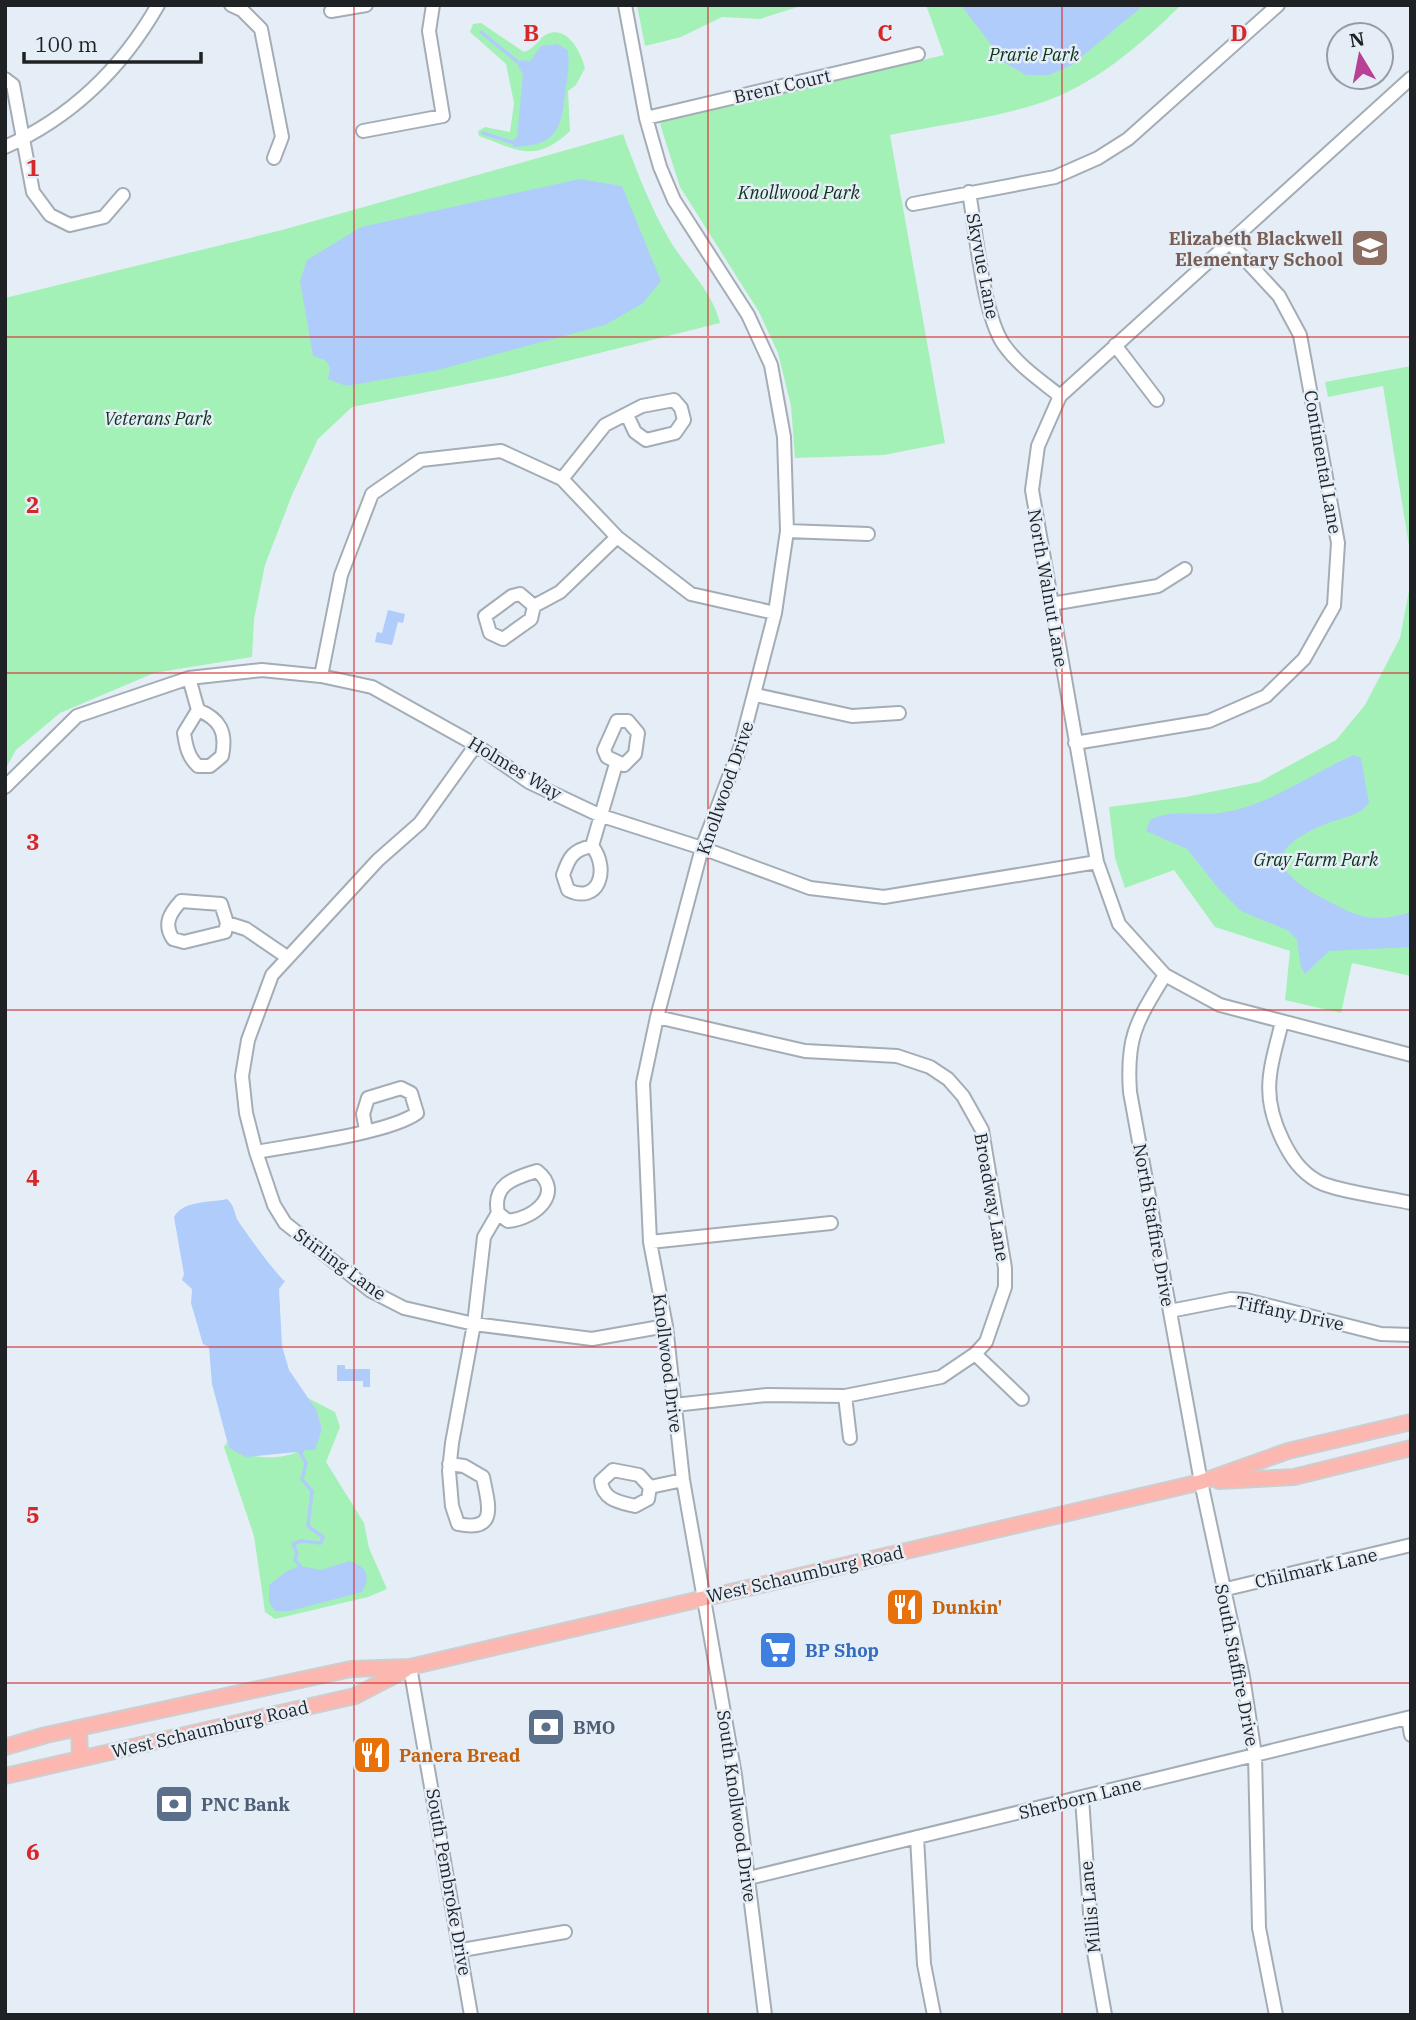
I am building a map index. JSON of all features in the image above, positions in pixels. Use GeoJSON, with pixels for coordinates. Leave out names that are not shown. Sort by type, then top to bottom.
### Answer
{"type":"FeatureCollection","features":[{"type":"Feature","properties":{"kind":"main road","name":"West Schaumburg Road"},"geometry":{"type":"LineString","coordinates":[[5,1747],[79,1728],[351,1669],[410,1667],[1200,1482],[1288,1451],[1411,1422]]}},
{"type":"Feature","properties":{"kind":"main road","name":"West Schaumburg Road"},"geometry":{"type":"LineString","coordinates":[[1200,1482],[1294,1477],[1411,1448]]}},
{"type":"Feature","properties":{"kind":"main road","name":"West Schaumburg Road"},"geometry":{"type":"LineString","coordinates":[[5,1776],[355,1696],[410,1667]]}},
{"type":"Feature","properties":{"kind":"main road"},"geometry":{"type":"LineString","coordinates":[[79,1728],[80,1759]]}},
{"type":"Feature","properties":{"kind":"street"},"geometry":{"type":"LineString","coordinates":[[5,147],[24,139],[82,101],[136,44],[158,5]]}},
{"type":"Feature","properties":{"kind":"street"},"geometry":{"type":"LineString","coordinates":[[231,5],[242,10],[261,29],[282,137],[274,158]]}},
{"type":"Feature","properties":{"kind":"street"},"geometry":{"type":"LineString","coordinates":[[331,11],[366,5]]}},
{"type":"Feature","properties":{"kind":"street"},"geometry":{"type":"LineString","coordinates":[[363,131],[443,116],[429,31],[433,5]]}},
{"type":"Feature","properties":{"kind":"street","name":"Knollwood Drive"},"geometry":{"type":"LineString","coordinates":[[625,5],[646,118],[674,200],[748,315],[771,365],[784,437],[787,531],[775,613],[757,695],[702,848],[657,1017],[643,1083],[650,1242],[666,1326],[683,1480],[704,1598]]}},
{"type":"Feature","properties":{"kind":"street"},"geometry":{"type":"LineString","coordinates":[[913,204],[1055,177],[1112,150],[1278,5]]}},
{"type":"Feature","properties":{"kind":"street","name":"Brent Court"},"geometry":{"type":"LineString","coordinates":[[646,118],[918,54]]}},
{"type":"Feature","properties":{"kind":"street","name":"North Walnut Lane"},"geometry":{"type":"LineString","coordinates":[[1411,78],[1060,396],[1043,429],[1033,474],[1035,516],[1097,862],[1119,924],[1165,975],[1220,1005],[1411,1055]]}},
{"type":"Feature","properties":{"kind":"street"},"geometry":{"type":"LineString","coordinates":[[5,79],[13,85],[33,192],[50,215],[70,225],[104,217],[123,195]]}},
{"type":"Feature","properties":{"kind":"street","name":"Skyvue Lane"},"geometry":{"type":"LineString","coordinates":[[969,192],[992,321],[1002,343],[1017,362],[1060,396]]}},
{"type":"Feature","properties":{"kind":"street","name":"Continental Lane"},"geometry":{"type":"LineString","coordinates":[[1075,743],[1209,720],[1266,696],[1304,659],[1334,606],[1338,543],[1300,335],[1279,296],[1229,242]]}},
{"type":"Feature","properties":{"kind":"street"},"geometry":{"type":"LineString","coordinates":[[1115,345],[1157,400]]}},
{"type":"Feature","properties":{"kind":"street"},"geometry":{"type":"LineString","coordinates":[[562,479],[598,431],[626,415]]}},
{"type":"Feature","properties":{"kind":"street"},"geometry":{"type":"LineString","coordinates":[[321,676],[341,575],[372,494],[421,460],[501,451],[562,479],[617,537],[691,594],[775,613]]}},
{"type":"Feature","properties":{"kind":"street"},"geometry":{"type":"LineString","coordinates":[[787,531],[868,534]]}},
{"type":"Feature","properties":{"kind":"street"},"geometry":{"type":"LineString","coordinates":[[534,606],[560,592],[617,537]]}},
{"type":"Feature","properties":{"kind":"street"},"geometry":{"type":"LineString","coordinates":[[1051,604],[1158,586],[1185,569]]}},
{"type":"Feature","properties":{"kind":"street","name":"Holmes Way"},"geometry":{"type":"LineString","coordinates":[[5,787],[77,716],[188,678],[262,670],[321,676],[372,687],[476,745],[529,782],[599,816],[702,848],[810,888],[884,897],[1097,862]]}},
{"type":"Feature","properties":{"kind":"street"},"geometry":{"type":"LineString","coordinates":[[188,678],[198,710]]}},
{"type":"Feature","properties":{"kind":"street"},"geometry":{"type":"LineString","coordinates":[[757,695],[852,716],[899,713]]}},
{"type":"Feature","properties":{"kind":"street","name":"Stirling Lane"},"geometry":{"type":"LineString","coordinates":[[476,745],[420,823],[378,860],[272,975],[248,1040],[242,1076],[246,1113],[256,1152],[274,1205],[285,1223],[313,1247],[384,1298],[404,1308],[474,1324],[592,1339],[666,1326]]}},
{"type":"Feature","properties":{"kind":"street"},"geometry":{"type":"LineString","coordinates":[[593,846],[599,816],[616,764]]}},
{"type":"Feature","properties":{"kind":"street"},"geometry":{"type":"LineString","coordinates":[[181,901],[221,904],[227,923],[225,932],[197,940],[173,939],[168,932],[171,912],[181,901]]}},
{"type":"Feature","properties":{"kind":"street"},"geometry":{"type":"LineString","coordinates":[[227,923],[246,929],[287,957]]}},
{"type":"Feature","properties":{"kind":"street","name":"North Staffire Drive"},"geometry":{"type":"LineString","coordinates":[[1165,975],[1135,1025],[1128,1057],[1130,1092],[1200,1482]]}},
{"type":"Feature","properties":{"kind":"street","name":"Broadway Lane"},"geometry":{"type":"LineString","coordinates":[[657,1017],[806,1051],[897,1056],[930,1067],[948,1079],[962,1096],[982,1130],[1004,1250],[1005,1287],[986,1342],[975,1354],[941,1377],[845,1396],[767,1395],[674,1405]]}},
{"type":"Feature","properties":{"kind":"street"},"geometry":{"type":"LineString","coordinates":[[1282,1022],[1267,1081],[1268,1100],[1271,1116],[1293,1161],[1319,1182],[1411,1203]]}},
{"type":"Feature","properties":{"kind":"street"},"geometry":{"type":"LineString","coordinates":[[256,1152],[366,1130],[405,1122],[417,1113],[411,1093],[401,1088],[368,1098],[363,1114],[366,1130]]}},
{"type":"Feature","properties":{"kind":"street"},"geometry":{"type":"LineString","coordinates":[[449,1464],[464,1466],[483,1477],[488,1514],[486,1522],[479,1526],[458,1524],[452,1506],[449,1464],[474,1324],[484,1237],[499,1213],[496,1200],[499,1190],[512,1180],[537,1171],[544,1176],[549,1189],[547,1197],[533,1214],[522,1220],[508,1221],[499,1213]]}},
{"type":"Feature","properties":{"kind":"street"},"geometry":{"type":"LineString","coordinates":[[650,1242],[831,1223]]}},
{"type":"Feature","properties":{"kind":"street","name":"Tiffany Drive"},"geometry":{"type":"LineString","coordinates":[[1170,1311],[1231,1299],[1246,1300],[1381,1334],[1411,1335]]}},
{"type":"Feature","properties":{"kind":"street"},"geometry":{"type":"LineString","coordinates":[[975,1354],[1023,1399]]}},
{"type":"Feature","properties":{"kind":"street"},"geometry":{"type":"LineString","coordinates":[[845,1396],[850,1438]]}},
{"type":"Feature","properties":{"kind":"street"},"geometry":{"type":"LineString","coordinates":[[650,1488],[683,1480]]}},
{"type":"Feature","properties":{"kind":"street","name":"South Staffire Drive"},"geometry":{"type":"LineString","coordinates":[[1200,1482],[1243,1677],[1255,1755],[1259,1928],[1276,2015]]}},
{"type":"Feature","properties":{"kind":"street","name":"Chilmark Lane"},"geometry":{"type":"LineString","coordinates":[[1222,1590],[1411,1545]]}},
{"type":"Feature","properties":{"kind":"street","name":"South Knollwood Drive"},"geometry":{"type":"LineString","coordinates":[[704,1598],[749,1878],[765,2015]]}},
{"type":"Feature","properties":{"kind":"street","name":"South Pembroke Drive"},"geometry":{"type":"LineString","coordinates":[[410,1667],[462,1950],[471,2015]]}},
{"type":"Feature","properties":{"kind":"street"},"geometry":{"type":"LineString","coordinates":[[1409,1718],[1411,1735]]}},
{"type":"Feature","properties":{"kind":"street","name":"Sherborn Lane"},"geometry":{"type":"LineString","coordinates":[[749,1878],[1409,1718]]}},
{"type":"Feature","properties":{"kind":"street","name":"Millis Lane"},"geometry":{"type":"LineString","coordinates":[[1082,1798],[1091,1941],[1105,2015]]}},
{"type":"Feature","properties":{"kind":"street"},"geometry":{"type":"LineString","coordinates":[[917,1837],[924,1964],[934,2015]]}},
{"type":"Feature","properties":{"kind":"street"},"geometry":{"type":"LineString","coordinates":[[462,1950],[565,1932]]}},
{"type":"Feature","properties":{"kind":"green space"},"geometry":{"type":"Polygon","coordinates":[[[637,5],[804,5],[760,19],[722,17],[681,37],[645,46],[637,5]]]}},
{"type":"Feature","properties":{"kind":"green space","name":"Knollwood Park"},"geometry":{"type":"Polygon","coordinates":[[[926,5],[1181,5],[1115,63],[1057,97],[1001,114],[890,135],[945,443],[884,455],[795,458],[791,406],[778,353],[759,312],[680,187],[660,124],[666,119],[944,55],[926,5]]]}},
{"type":"Feature","properties":{"kind":"green space"},"geometry":{"type":"Polygon","coordinates":[[[481,23],[524,52],[547,34],[554,32],[567,37],[577,48],[585,68],[576,85],[568,91],[570,131],[558,141],[546,148],[526,151],[479,136],[478,131],[485,127],[510,132],[514,103],[506,64],[470,32],[473,24],[481,23]]]}},
{"type":"Feature","properties":{"kind":"green space","name":"Veterans Park"},"geometry":{"type":"Polygon","coordinates":[[[623,134],[657,217],[672,244],[706,291],[720,323],[507,376],[352,407],[318,439],[292,495],[265,565],[254,619],[252,657],[154,673],[60,713],[16,750],[6,768],[5,298],[282,230],[623,134]]]}},
{"type":"Feature","properties":{"kind":"green space"},"geometry":{"type":"Polygon","coordinates":[[[1411,366],[1411,558],[1383,386],[1328,397],[1325,382],[1411,366]]]}},
{"type":"Feature","properties":{"kind":"green space","name":"Gray Farm Park"},"geometry":{"type":"Polygon","coordinates":[[[1411,580],[1411,976],[1352,963],[1341,1013],[1285,1000],[1290,951],[1215,927],[1174,870],[1125,888],[1115,858],[1109,807],[1186,797],[1259,782],[1336,740],[1365,705],[1400,638],[1411,580]]]}},
{"type":"Feature","properties":{"kind":"green space"},"geometry":{"type":"Polygon","coordinates":[[[304,1396],[335,1412],[340,1427],[326,1462],[364,1523],[369,1548],[387,1589],[368,1597],[275,1619],[265,1612],[254,1536],[224,1447],[227,1442],[229,1448],[241,1453],[267,1457],[305,1448],[315,1440],[322,1429],[317,1411],[304,1396]]]}},
{"type":"Feature","properties":{"kind":"water"},"geometry":{"type":"Polygon","coordinates":[[[961,5],[1144,5],[1072,65],[1049,75],[1026,75],[1005,63],[961,5]]]}},
{"type":"Feature","properties":{"kind":"water"},"geometry":{"type":"Polygon","coordinates":[[[557,44],[568,50],[569,61],[558,127],[553,134],[539,143],[514,147],[511,142],[517,137],[523,75],[518,65],[521,60],[530,61],[541,46],[557,44]]]}},
{"type":"Feature","properties":{"kind":"water"},"geometry":{"type":"Polygon","coordinates":[[[580,179],[622,186],[661,281],[642,304],[605,325],[434,371],[346,386],[328,379],[330,367],[325,360],[313,356],[300,281],[307,260],[361,227],[580,179]]]}},
{"type":"Feature","properties":{"kind":"water"},"geometry":{"type":"Polygon","coordinates":[[[388,610],[405,614],[403,623],[398,622],[392,645],[375,642],[377,632],[382,633],[388,610]]]}},
{"type":"Feature","properties":{"kind":"water"},"geometry":{"type":"Polygon","coordinates":[[[1354,755],[1361,758],[1369,803],[1355,814],[1326,824],[1291,843],[1284,853],[1283,862],[1287,872],[1296,881],[1350,912],[1377,918],[1411,912],[1411,947],[1329,951],[1305,974],[1301,967],[1297,940],[1289,931],[1241,911],[1218,888],[1187,849],[1146,831],[1150,820],[1166,815],[1220,813],[1255,804],[1354,755]]]}},
{"type":"Feature","properties":{"kind":"water"},"geometry":{"type":"Polygon","coordinates":[[[227,1199],[246,1232],[285,1281],[279,1289],[282,1346],[289,1370],[317,1411],[322,1429],[315,1450],[305,1450],[302,1456],[297,1452],[246,1457],[229,1448],[212,1384],[209,1347],[203,1344],[191,1303],[192,1289],[182,1280],[184,1274],[174,1217],[190,1205],[227,1199]]]}},
{"type":"Feature","properties":{"kind":"water"},"geometry":{"type":"Polygon","coordinates":[[[337,1365],[345,1365],[345,1369],[370,1369],[370,1387],[363,1387],[363,1381],[337,1381],[337,1365]]]}},
{"type":"Feature","properties":{"kind":"water"},"geometry":{"type":"Polygon","coordinates":[[[349,1561],[366,1572],[367,1581],[362,1592],[290,1611],[275,1611],[269,1602],[269,1585],[287,1571],[300,1566],[321,1570],[349,1561]]]}},
{"type":"Feature","properties":{"kind":"waterway"},"geometry":{"type":"LineString","coordinates":[[481,32],[519,63]]}},
{"type":"Feature","properties":{"kind":"waterway"},"geometry":{"type":"LineString","coordinates":[[483,133],[511,142]]}},
{"type":"Feature","properties":{"kind":"waterway"},"geometry":{"type":"LineString","coordinates":[[300,1566],[295,1560],[297,1553],[293,1544],[301,1541],[321,1543],[323,1537],[308,1526],[312,1491],[302,1479],[306,1463],[302,1456]]}},
{"type":"Feature","properties":{"kind":"place","name":"Elizabeth Blackwell Elementary School"},"geometry":{"type":"Point","coordinates":[1370,248]}},
{"type":"Feature","properties":{"kind":"place","name":"Dunkin'"},"geometry":{"type":"Point","coordinates":[905,1607]}},
{"type":"Feature","properties":{"kind":"place","name":"BP Shop"},"geometry":{"type":"Point","coordinates":[778,1650]}},
{"type":"Feature","properties":{"kind":"place","name":"BMO"},"geometry":{"type":"Point","coordinates":[546,1727]}},
{"type":"Feature","properties":{"kind":"place","name":"Panera Bread"},"geometry":{"type":"Point","coordinates":[372,1755]}},
{"type":"Feature","properties":{"kind":"place","name":"PNC Bank"},"geometry":{"type":"Point","coordinates":[174,1804]}},
{"type":"Feature","properties":{"kind":"park label","name":"Prarie Park"},"geometry":{"type":"Point","coordinates":[1034,54]}}]}
